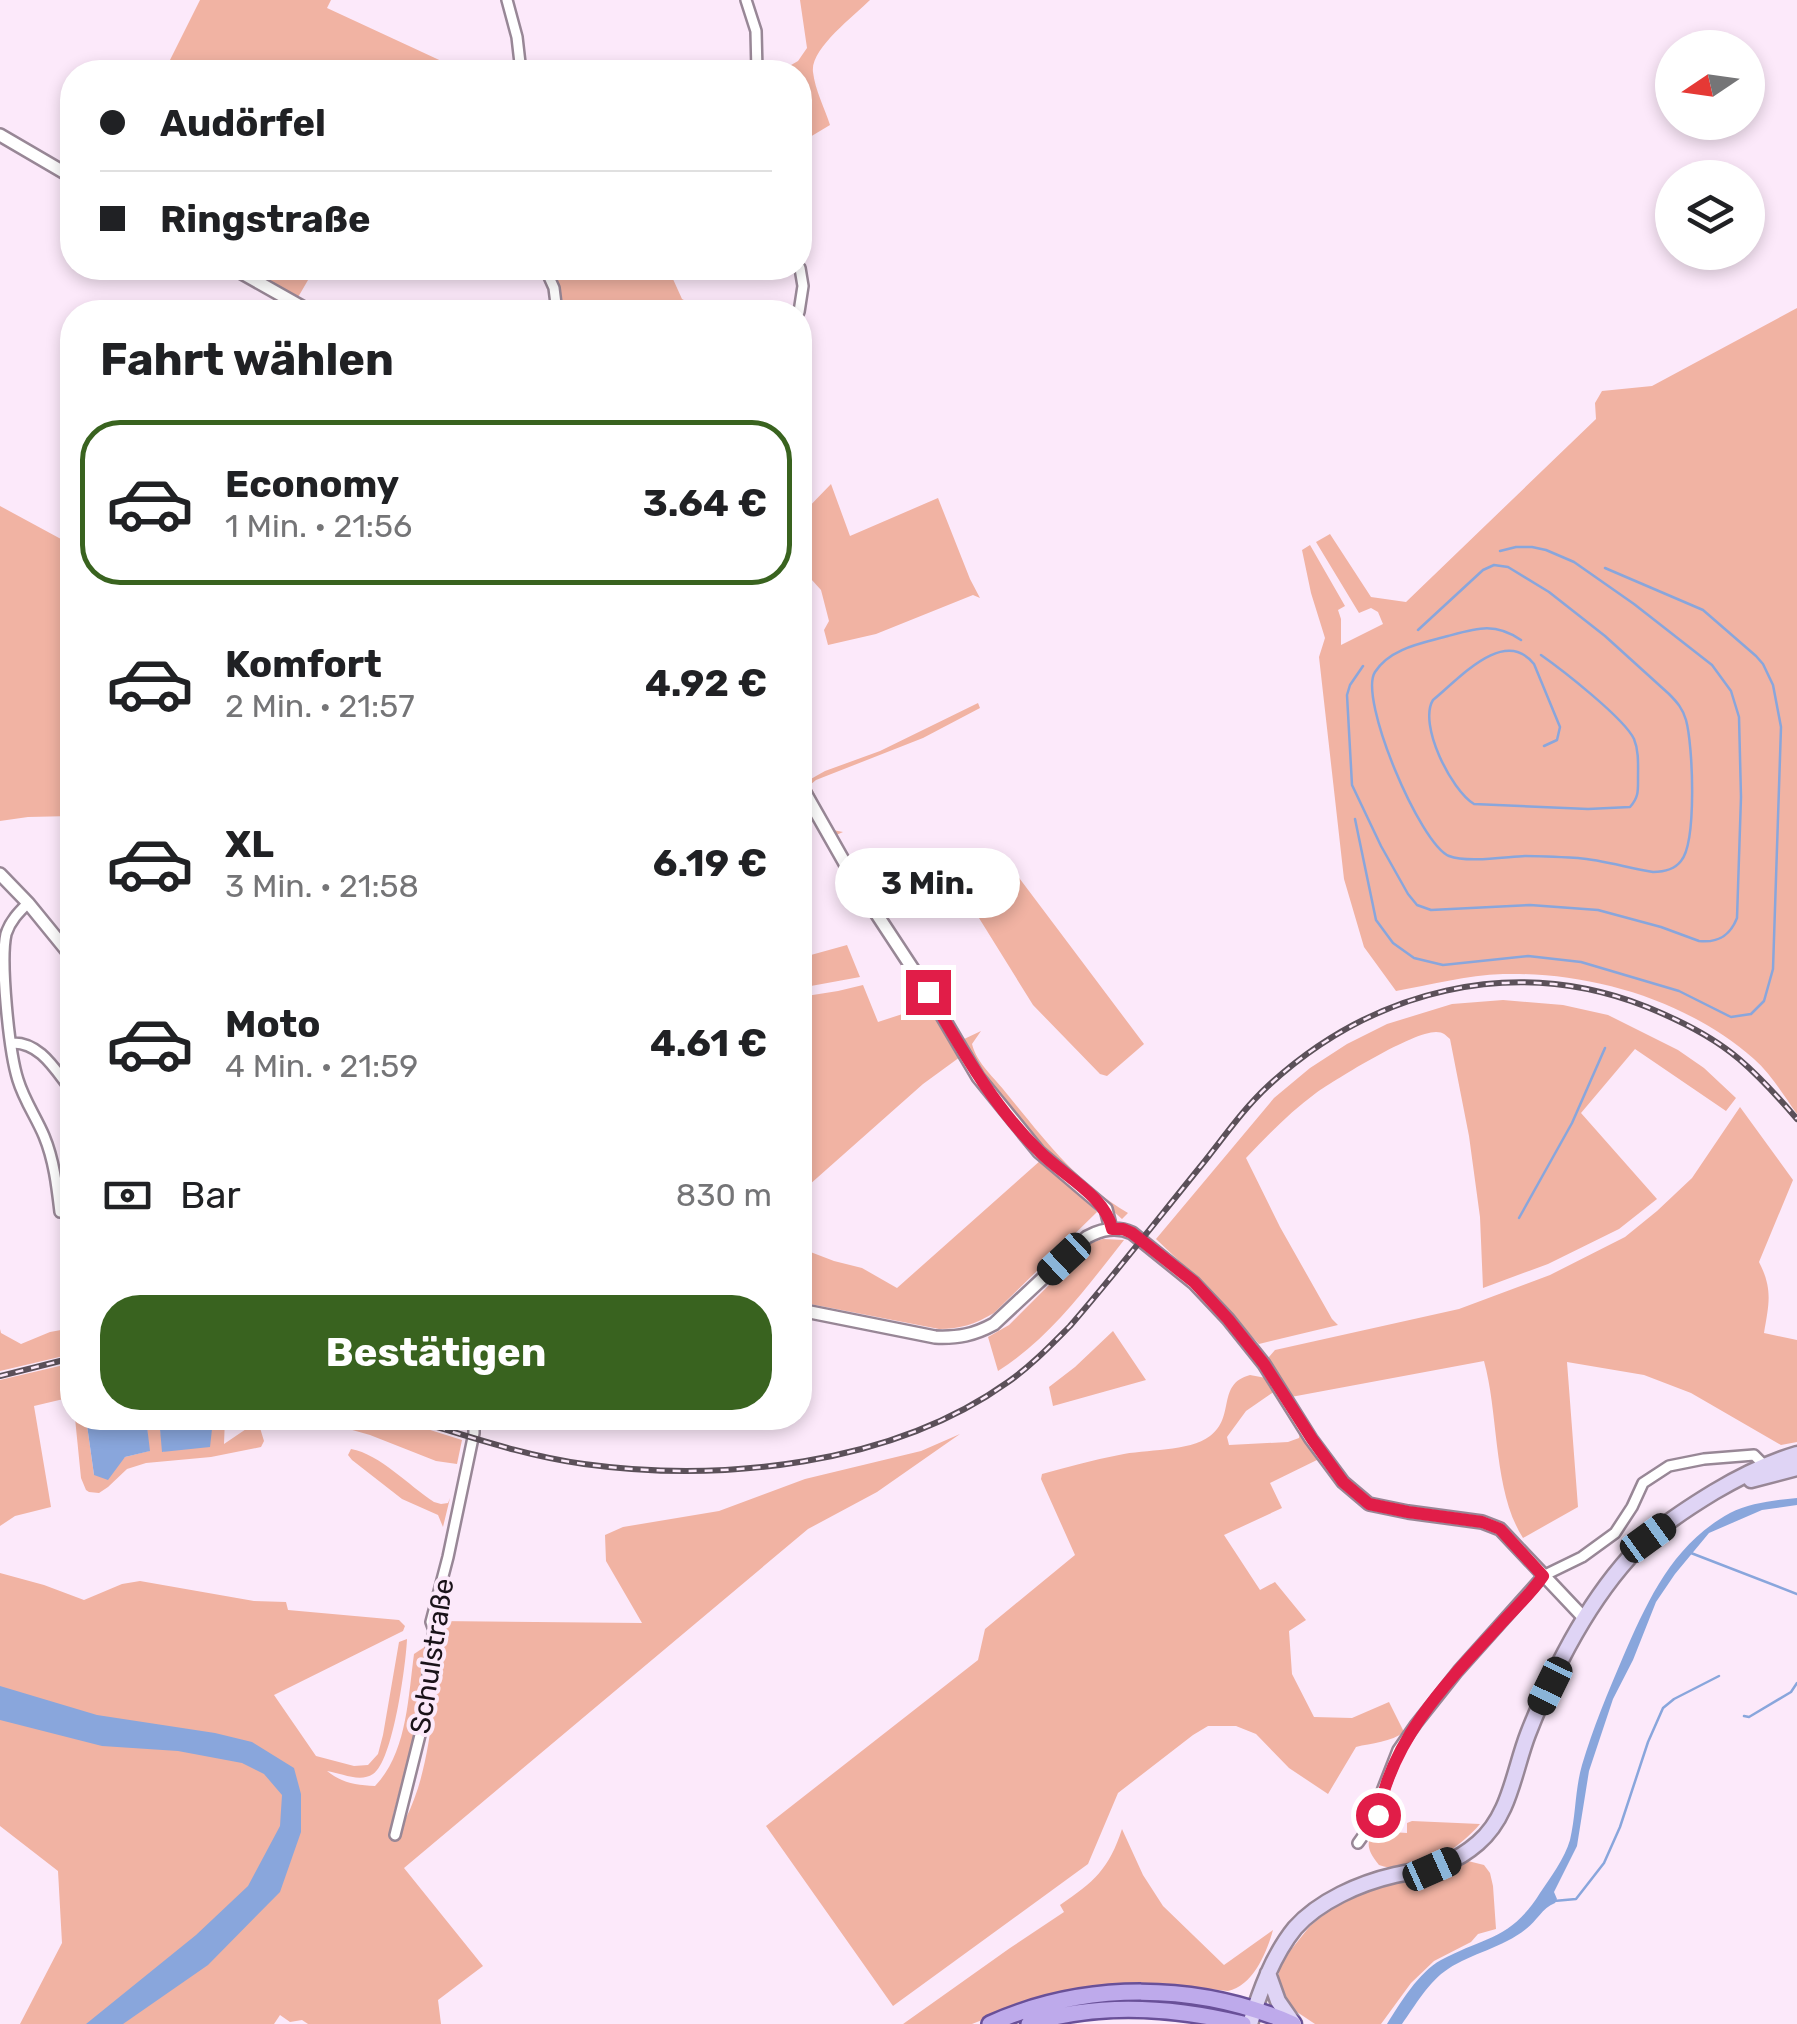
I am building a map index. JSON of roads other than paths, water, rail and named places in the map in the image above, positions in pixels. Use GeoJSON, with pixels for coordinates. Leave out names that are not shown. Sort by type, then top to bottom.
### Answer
{"type":"FeatureCollection","features":[{"type":"Feature","properties":{"kind":"main road"},"geometry":{"type":"LineString","coordinates":[[1252,2017],[1268,1973],[1296,1928],[1322,1907],[1353,1888],[1394,1875],[1432,1869],[1481,1841],[1496,1822],[1538,1709],[1585,1618],[1606,1586],[1648,1538],[1712,1494],[1764,1465],[1797,1454]]}},
{"type":"Feature","properties":{"kind":"main road"},"geometry":{"type":"LineString","coordinates":[[1712,1494],[1797,1468]]}},
{"type":"Feature","properties":{"kind":"main road"},"geometry":{"type":"LineString","coordinates":[[1268,1973],[1278,2001],[1294,2024]]}},
{"type":"Feature","properties":{"kind":"main road"},"geometry":{"type":"LineString","coordinates":[[990,2024],[1045,2004],[1109,1993],[1152,1992],[1211,1998],[1252,2017],[1294,2024]]}},
{"type":"Feature","properties":{"kind":"main road"},"geometry":{"type":"LineString","coordinates":[[1029,2024],[1076,2013],[1126,2010],[1180,2012],[1242,2024]]}},
{"type":"Feature","properties":{"kind":"street"},"geometry":{"type":"LineString","coordinates":[[507,0],[520,60]]}},
{"type":"Feature","properties":{"kind":"street"},"geometry":{"type":"LineString","coordinates":[[746,0],[756,31],[757,60]]}},
{"type":"Feature","properties":{"kind":"street"},"geometry":{"type":"LineString","coordinates":[[0,136],[60,170]]}},
{"type":"Feature","properties":{"kind":"street"},"geometry":{"type":"LineString","coordinates":[[254,280],[290,300]]}},
{"type":"Feature","properties":{"kind":"street"},"geometry":{"type":"LineString","coordinates":[[812,805],[978,1077],[1039,1152],[1106,1209],[1112,1229]]}},
{"type":"Feature","properties":{"kind":"street"},"geometry":{"type":"LineString","coordinates":[[0,874],[60,942]]}},
{"type":"Feature","properties":{"kind":"street"},"geometry":{"type":"LineString","coordinates":[[28,902],[12,922],[4,942],[10,1043],[18,1082],[55,1171],[60,1212]]}},
{"type":"Feature","properties":{"kind":"street"},"geometry":{"type":"LineString","coordinates":[[10,1043],[26,1044],[41,1054],[60,1077]]}},
{"type":"Feature","properties":{"kind":"street"},"geometry":{"type":"LineString","coordinates":[[812,1312],[935,1337],[958,1338],[978,1333],[994,1324],[1087,1237],[1100,1230],[1123,1229],[1194,1282],[1217,1306],[1264,1364],[1343,1482],[1369,1504],[1482,1522],[1500,1529],[1585,1618]]}},
{"type":"Feature","properties":{"kind":"street","name":"Schulstraße"},"geometry":{"type":"LineString","coordinates":[[396,1835],[421,1731],[434,1630],[431,1622],[474,1430]]}},
{"type":"Feature","properties":{"kind":"street"},"geometry":{"type":"LineString","coordinates":[[1358,1843],[1378,1815],[1398,1750],[1416,1724],[1543,1576],[1582,1557],[1615,1533],[1644,1483],[1669,1466],[1754,1456],[1764,1465]]}},
{"type":"Feature","properties":{"kind":"water"},"geometry":{"type":"Polygon","coordinates":[[[88,1430],[147,1430],[150,1451],[125,1457],[108,1480],[94,1475],[88,1430]]]}},
{"type":"Feature","properties":{"kind":"water"},"geometry":{"type":"Polygon","coordinates":[[[160,1430],[212,1430],[210,1447],[162,1452],[160,1430]]]}},
{"type":"Feature","properties":{"kind":"water"},"geometry":{"type":"Polygon","coordinates":[[[1797,1498],[1797,1505],[1762,1510],[1709,1533],[1656,1602],[1613,1699],[1589,1771],[1577,1846],[1554,1892],[1555,1903],[1517,1936],[1441,1974],[1402,2024],[1387,2024],[1425,1972],[1456,1952],[1507,1929],[1529,1908],[1557,1868],[1570,1840],[1580,1774],[1601,1710],[1642,1615],[1677,1558],[1692,1541],[1730,1513],[1754,1504],[1797,1498]]]}},
{"type":"Feature","properties":{"kind":"water"},"geometry":{"type":"Polygon","coordinates":[[[0,1686],[97,1715],[252,1742],[294,1768],[301,1794],[301,1832],[280,1892],[208,1965],[123,2024],[86,2024],[196,1935],[248,1886],[280,1826],[282,1795],[264,1774],[242,1763],[178,1751],[102,1746],[0,1720],[0,1686]]]}},
{"type":"Feature","properties":{"kind":"waterway"},"geometry":{"type":"LineString","coordinates":[[1363,666],[1347,695],[1352,785],[1381,846],[1417,905],[1431,910],[1530,905],[1598,910],[1699,941],[1712,941],[1727,934],[1737,918],[1741,797],[1739,717],[1731,691],[1712,665],[1574,562],[1532,547],[1500,551]]}},
{"type":"Feature","properties":{"kind":"waterway"},"geometry":{"type":"LineString","coordinates":[[1418,630],[1483,570],[1494,565],[1508,567],[1549,592],[1605,636],[1669,694],[1686,720],[1692,771],[1690,834],[1686,851],[1675,867],[1653,872],[1578,858],[1457,858],[1437,846],[1423,826],[1383,738],[1372,687],[1375,672],[1398,652],[1468,631],[1494,629],[1521,640]]}},
{"type":"Feature","properties":{"kind":"waterway"},"geometry":{"type":"LineString","coordinates":[[1355,819],[1376,920],[1393,943],[1414,958],[1443,965],[1528,956],[1581,962],[1679,991],[1731,1017],[1751,1014],[1764,1001],[1773,969],[1781,727],[1773,685],[1756,656],[1703,610],[1605,568]]}},
{"type":"Feature","properties":{"kind":"waterway"},"geometry":{"type":"LineString","coordinates":[[1541,655],[1605,707],[1634,739],[1638,790],[1630,807],[1474,804],[1447,771],[1430,724],[1433,700],[1482,660],[1509,651],[1522,654],[1534,664],[1560,727],[1557,740],[1544,746]]}},
{"type":"Feature","properties":{"kind":"waterway"},"geometry":{"type":"LineString","coordinates":[[1519,1218],[1572,1123],[1605,1048]]}},
{"type":"Feature","properties":{"kind":"waterway"},"geometry":{"type":"LineString","coordinates":[[1691,1553],[1797,1594]]}},
{"type":"Feature","properties":{"kind":"waterway"},"geometry":{"type":"LineString","coordinates":[[1554,1901],[1576,1899],[1604,1863],[1663,1708],[1719,1676]]}},
{"type":"Feature","properties":{"kind":"waterway"},"geometry":{"type":"LineString","coordinates":[[1744,1716],[1749,1717],[1791,1692],[1797,1683]]}},
{"type":"Feature","properties":{"kind":"railway"},"geometry":{"type":"LineString","coordinates":[[448,1430],[539,1456],[584,1464],[692,1471],[804,1461],[912,1432],[962,1410],[1008,1382],[1048,1348],[1268,1086],[1309,1053],[1352,1026],[1398,1005],[1446,991],[1496,983],[1546,983],[1597,991],[1647,1007],[1695,1029],[1729,1051],[1797,1119]]}},
{"type":"Feature","properties":{"kind":"railway"},"geometry":{"type":"LineString","coordinates":[[0,1376],[60,1361]]}}]}
